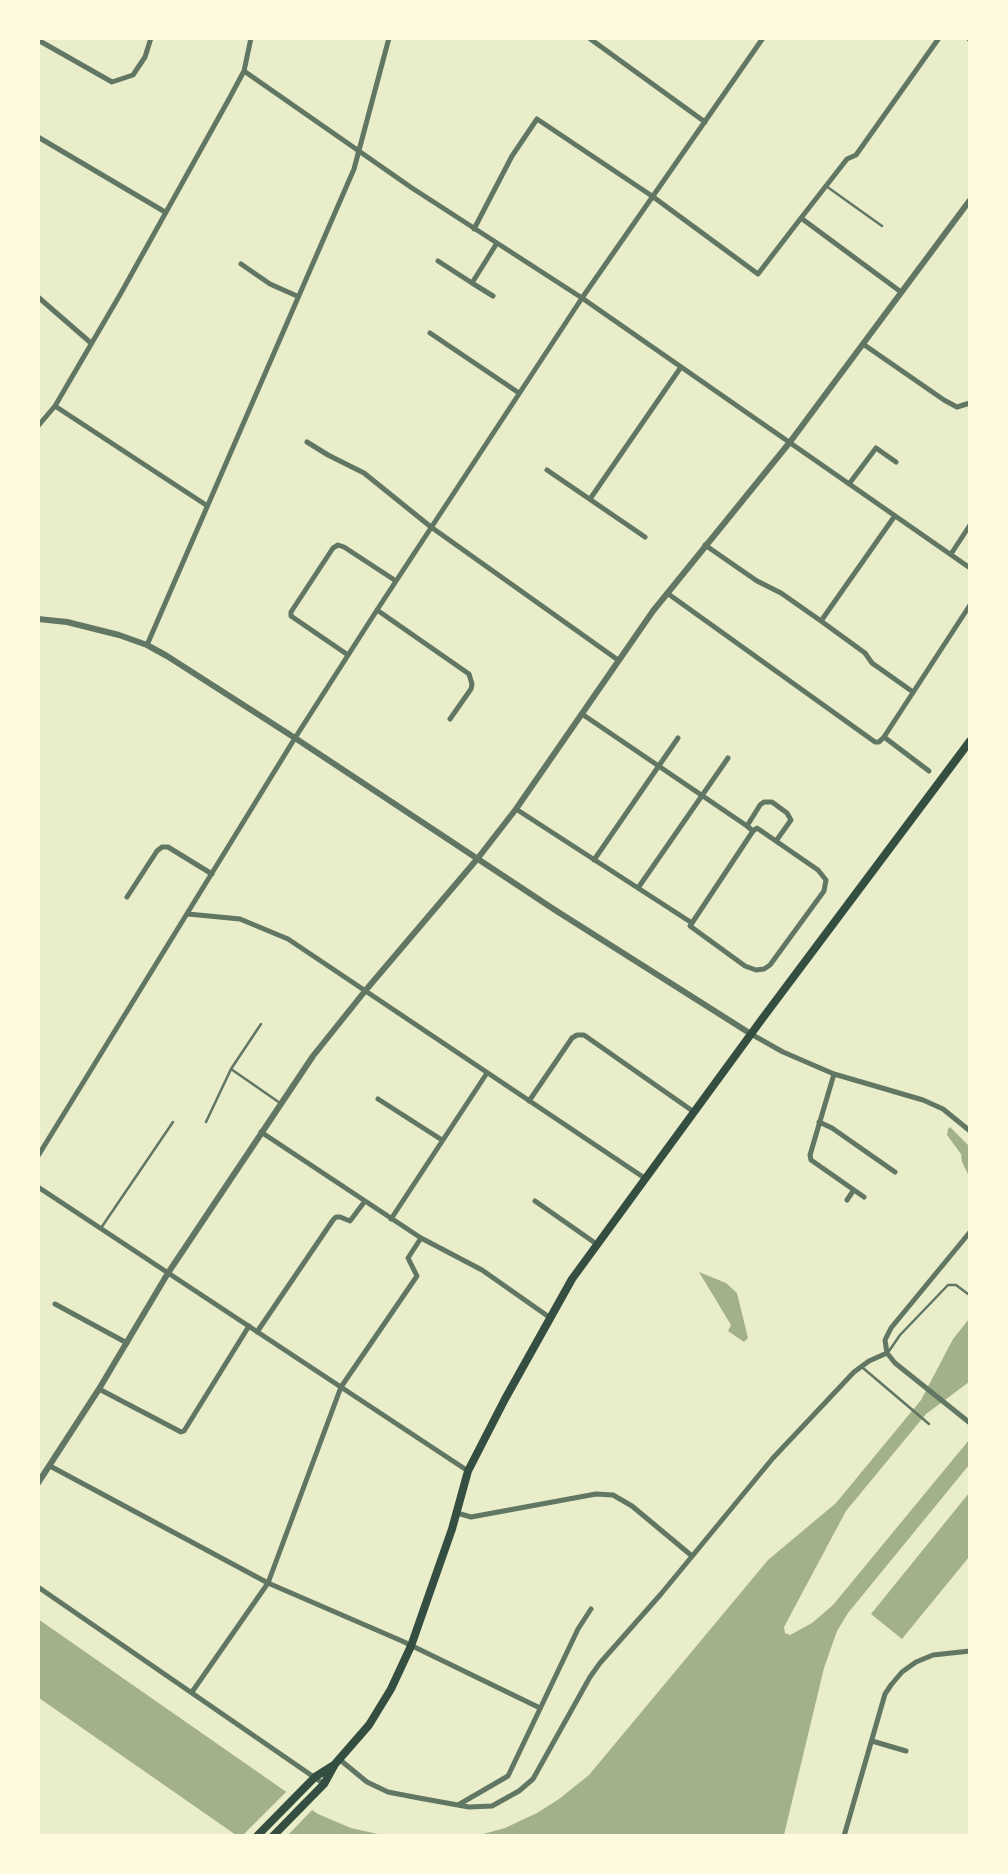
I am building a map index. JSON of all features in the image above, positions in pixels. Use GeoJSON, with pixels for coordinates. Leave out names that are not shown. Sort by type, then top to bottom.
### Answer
{"type":"FeatureCollection","features":[{"type":"Feature","properties":{"kind":"main road"},"geometry":{"type":"LineString","coordinates":[[273,1836],[324,1784],[337,1762],[380,1709],[401,1671],[457,1512],[468,1471],[550,1317],[598,1245],[751,1034],[970,741]]}},
{"type":"Feature","properties":{"kind":"main road"},"geometry":{"type":"LineString","coordinates":[[257,1836],[315,1777],[337,1762]]}},
{"type":"Feature","properties":{"kind":"street"},"geometry":{"type":"LineString","coordinates":[[38,40],[112,82],[133,75],[145,57],[151,38]]}},
{"type":"Feature","properties":{"kind":"street"},"geometry":{"type":"LineString","coordinates":[[38,426],[55,406],[121,293],[244,71],[251,38]]}},
{"type":"Feature","properties":{"kind":"street"},"geometry":{"type":"LineString","coordinates":[[147,645],[359,152],[388,38]]}},
{"type":"Feature","properties":{"kind":"street"},"geometry":{"type":"LineString","coordinates":[[589,38],[705,122]]}},
{"type":"Feature","properties":{"kind":"street"},"geometry":{"type":"LineString","coordinates":[[474,229],[512,156],[537,119],[652,196],[758,274],[847,159],[856,155],[939,38]]}},
{"type":"Feature","properties":{"kind":"street"},"geometry":{"type":"LineString","coordinates":[[38,1156],[295,738],[377,610],[582,298],[760,40]]}},
{"type":"Feature","properties":{"kind":"street"},"geometry":{"type":"LineString","coordinates":[[244,71],[359,152],[582,298],[970,568]]}},
{"type":"Feature","properties":{"kind":"street"},"geometry":{"type":"LineString","coordinates":[[38,137],[165,212]]}},
{"type":"Feature","properties":{"kind":"street"},"geometry":{"type":"LineString","coordinates":[[38,1483],[169,1273],[313,1056],[365,990],[478,858],[667,593],[790,442],[970,200]]}},
{"type":"Feature","properties":{"kind":"street"},"geometry":{"type":"LineString","coordinates":[[801,218],[901,292]]}},
{"type":"Feature","properties":{"kind":"street"},"geometry":{"type":"LineString","coordinates":[[472,283],[497,243]]}},
{"type":"Feature","properties":{"kind":"street"},"geometry":{"type":"LineString","coordinates":[[438,261],[493,296]]}},
{"type":"Feature","properties":{"kind":"street"},"geometry":{"type":"LineString","coordinates":[[241,264],[270,284],[297,296]]}},
{"type":"Feature","properties":{"kind":"street"},"geometry":{"type":"LineString","coordinates":[[38,297],[91,344]]}},
{"type":"Feature","properties":{"kind":"street"},"geometry":{"type":"LineString","coordinates":[[429,333],[519,393]]}},
{"type":"Feature","properties":{"kind":"street"},"geometry":{"type":"LineString","coordinates":[[863,344],[944,400],[957,407],[970,403]]}},
{"type":"Feature","properties":{"kind":"street"},"geometry":{"type":"LineString","coordinates":[[590,499],[681,367]]}},
{"type":"Feature","properties":{"kind":"street"},"geometry":{"type":"LineString","coordinates":[[55,406],[206,505]]}},
{"type":"Feature","properties":{"kind":"street"},"geometry":{"type":"LineString","coordinates":[[307,442],[364,472],[431,527],[618,660]]}},
{"type":"Feature","properties":{"kind":"street"},"geometry":{"type":"LineString","coordinates":[[849,484],[876,448],[896,462]]}},
{"type":"Feature","properties":{"kind":"street"},"geometry":{"type":"LineString","coordinates":[[547,470],[645,537]]}},
{"type":"Feature","properties":{"kind":"street"},"geometry":{"type":"LineString","coordinates":[[821,621],[894,516]]}},
{"type":"Feature","properties":{"kind":"street"},"geometry":{"type":"LineString","coordinates":[[951,554],[970,525]]}},
{"type":"Feature","properties":{"kind":"street"},"geometry":{"type":"LineString","coordinates":[[348,655],[291,616],[291,612],[333,548],[338,545],[344,547],[396,582]]}},
{"type":"Feature","properties":{"kind":"street"},"geometry":{"type":"LineString","coordinates":[[705,545],[757,582],[781,593],[821,621],[913,692]]}},
{"type":"Feature","properties":{"kind":"street"},"geometry":{"type":"LineString","coordinates":[[667,593],[875,743],[884,737],[970,605]]}},
{"type":"Feature","properties":{"kind":"street"},"geometry":{"type":"LineString","coordinates":[[377,610],[469,674],[471,689],[450,719]]}},
{"type":"Feature","properties":{"kind":"street"},"geometry":{"type":"LineString","coordinates":[[38,619],[93,628],[147,645],[751,1034],[783,1052],[834,1074],[923,1100],[943,1109],[970,1131]]}},
{"type":"Feature","properties":{"kind":"street"},"geometry":{"type":"LineString","coordinates":[[582,714],[753,831]]}},
{"type":"Feature","properties":{"kind":"street"},"geometry":{"type":"LineString","coordinates":[[884,737],[929,771]]}},
{"type":"Feature","properties":{"kind":"street"},"geometry":{"type":"LineString","coordinates":[[594,860],[678,738]]}},
{"type":"Feature","properties":{"kind":"street"},"geometry":{"type":"LineString","coordinates":[[638,888],[728,758]]}},
{"type":"Feature","properties":{"kind":"street"},"geometry":{"type":"LineString","coordinates":[[747,826],[764,802],[772,802],[788,813],[791,820],[776,841]]}},
{"type":"Feature","properties":{"kind":"street"},"geometry":{"type":"LineString","coordinates":[[516,808],[692,923]]}},
{"type":"Feature","properties":{"kind":"street"},"geometry":{"type":"LineString","coordinates":[[757,828],[776,841],[818,870],[827,886],[770,965],[760,971],[750,968],[690,926],[753,831],[757,828]]}},
{"type":"Feature","properties":{"kind":"street"},"geometry":{"type":"LineString","coordinates":[[127,897],[156,851],[162,847],[168,847],[212,874]]}},
{"type":"Feature","properties":{"kind":"street"},"geometry":{"type":"LineString","coordinates":[[188,914],[240,919],[288,939],[646,1179]]}},
{"type":"Feature","properties":{"kind":"street"},"geometry":{"type":"LineString","coordinates":[[529,1101],[572,1038],[584,1035],[695,1113]]}},
{"type":"Feature","properties":{"kind":"street"},"geometry":{"type":"LineString","coordinates":[[391,1219],[487,1073]]}},
{"type":"Feature","properties":{"kind":"street"},"geometry":{"type":"LineString","coordinates":[[834,1074],[810,1155],[811,1160],[864,1197]]}},
{"type":"Feature","properties":{"kind":"street"},"geometry":{"type":"LineString","coordinates":[[378,1099],[442,1140]]}},
{"type":"Feature","properties":{"kind":"street"},"geometry":{"type":"LineString","coordinates":[[819,1122],[832,1128],[895,1172]]}},
{"type":"Feature","properties":{"kind":"street"},"geometry":{"type":"LineString","coordinates":[[261,1132],[391,1219],[482,1270],[550,1317]]}},
{"type":"Feature","properties":{"kind":"street"},"geometry":{"type":"LineString","coordinates":[[38,1187],[468,1471]]}},
{"type":"Feature","properties":{"kind":"street"},"geometry":{"type":"LineString","coordinates":[[847,1200],[853,1191]]}},
{"type":"Feature","properties":{"kind":"street"},"geometry":{"type":"LineString","coordinates":[[536,1201],[598,1245]]}},
{"type":"Feature","properties":{"kind":"street"},"geometry":{"type":"LineString","coordinates":[[257,1332],[333,1220],[340,1217],[350,1221],[365,1202]]}},
{"type":"Feature","properties":{"kind":"street"},"geometry":{"type":"LineString","coordinates":[[970,1232],[891,1328],[885,1340],[887,1353],[970,1423]]}},
{"type":"Feature","properties":{"kind":"street"},"geometry":{"type":"LineString","coordinates":[[192,1692],[268,1583],[341,1387],[417,1276],[408,1258],[421,1238]]}},
{"type":"Feature","properties":{"kind":"street"},"geometry":{"type":"LineString","coordinates":[[55,1304],[127,1343]]}},
{"type":"Feature","properties":{"kind":"street"},"geometry":{"type":"LineString","coordinates":[[99,1389],[181,1432],[184,1431],[249,1326]]}},
{"type":"Feature","properties":{"kind":"street"},"geometry":{"type":"LineString","coordinates":[[337,1762],[388,1792],[458,1805],[492,1806],[519,1791],[533,1779],[590,1677],[773,1458],[861,1366],[887,1353]]}},
{"type":"Feature","properties":{"kind":"street"},"geometry":{"type":"LineString","coordinates":[[50,1466],[268,1583],[411,1646],[540,1708]]}},
{"type":"Feature","properties":{"kind":"street"},"geometry":{"type":"LineString","coordinates":[[457,1512],[471,1517],[596,1494],[613,1495],[632,1506],[692,1556]]}},
{"type":"Feature","properties":{"kind":"street"},"geometry":{"type":"LineString","coordinates":[[38,1587],[324,1784]]}},
{"type":"Feature","properties":{"kind":"street"},"geometry":{"type":"LineString","coordinates":[[458,1805],[508,1776],[578,1629],[591,1609]]}},
{"type":"Feature","properties":{"kind":"street"},"geometry":{"type":"LineString","coordinates":[[844,1836],[885,1694],[902,1672],[916,1662],[933,1655],[970,1651]]}},
{"type":"Feature","properties":{"kind":"street"},"geometry":{"type":"LineString","coordinates":[[872,1741],[906,1751]]}},
{"type":"Feature","properties":{"kind":"lane"},"geometry":{"type":"LineString","coordinates":[[826,186],[882,226]]}},
{"type":"Feature","properties":{"kind":"lane"},"geometry":{"type":"LineString","coordinates":[[206,1122],[231,1069],[261,1024]]}},
{"type":"Feature","properties":{"kind":"lane"},"geometry":{"type":"LineString","coordinates":[[231,1069],[280,1104]]}},
{"type":"Feature","properties":{"kind":"lane"},"geometry":{"type":"LineString","coordinates":[[101,1228],[173,1122]]}},
{"type":"Feature","properties":{"kind":"lane"},"geometry":{"type":"LineString","coordinates":[[887,1353],[900,1335],[948,1285],[956,1285],[968,1294]]}},
{"type":"Feature","properties":{"kind":"lane"},"geometry":{"type":"LineString","coordinates":[[861,1366],[929,1424]]}},
{"type":"Feature","properties":{"kind":"shaded area"},"geometry":{"type":"Polygon","coordinates":[[[950,1127],[969,1146],[969,1176],[961,1154],[947,1135],[950,1127]]]}},
{"type":"Feature","properties":{"kind":"shaded area"},"geometry":{"type":"Polygon","coordinates":[[[699,1272],[726,1283],[737,1293],[748,1338],[744,1342],[728,1331],[731,1325],[699,1272]]]}},
{"type":"Feature","properties":{"kind":"shaded area"},"geometry":{"type":"Polygon","coordinates":[[[969,1319],[969,1382],[926,1414],[846,1511],[784,1627],[785,1633],[790,1635],[812,1623],[833,1605],[969,1440],[969,1465],[848,1613],[837,1631],[824,1668],[784,1835],[476,1836],[505,1828],[537,1813],[589,1775],[768,1560],[836,1503],[921,1400],[953,1339],[969,1319]]]}},
{"type":"Feature","properties":{"kind":"shaded area"},"geometry":{"type":"Polygon","coordinates":[[[969,1493],[969,1557],[902,1639],[871,1614],[969,1493]]]}},
{"type":"Feature","properties":{"kind":"shaded area"},"geometry":{"type":"Polygon","coordinates":[[[38,1619],[318,1814],[351,1828],[382,1835],[236,1835],[39,1698],[38,1619]]]}},
{"type":"Feature","properties":{"kind":"pier"},"geometry":{"type":"Polygon","coordinates":[[[289,1789],[315,1807],[287,1836],[243,1835],[289,1789]]]}}]}
